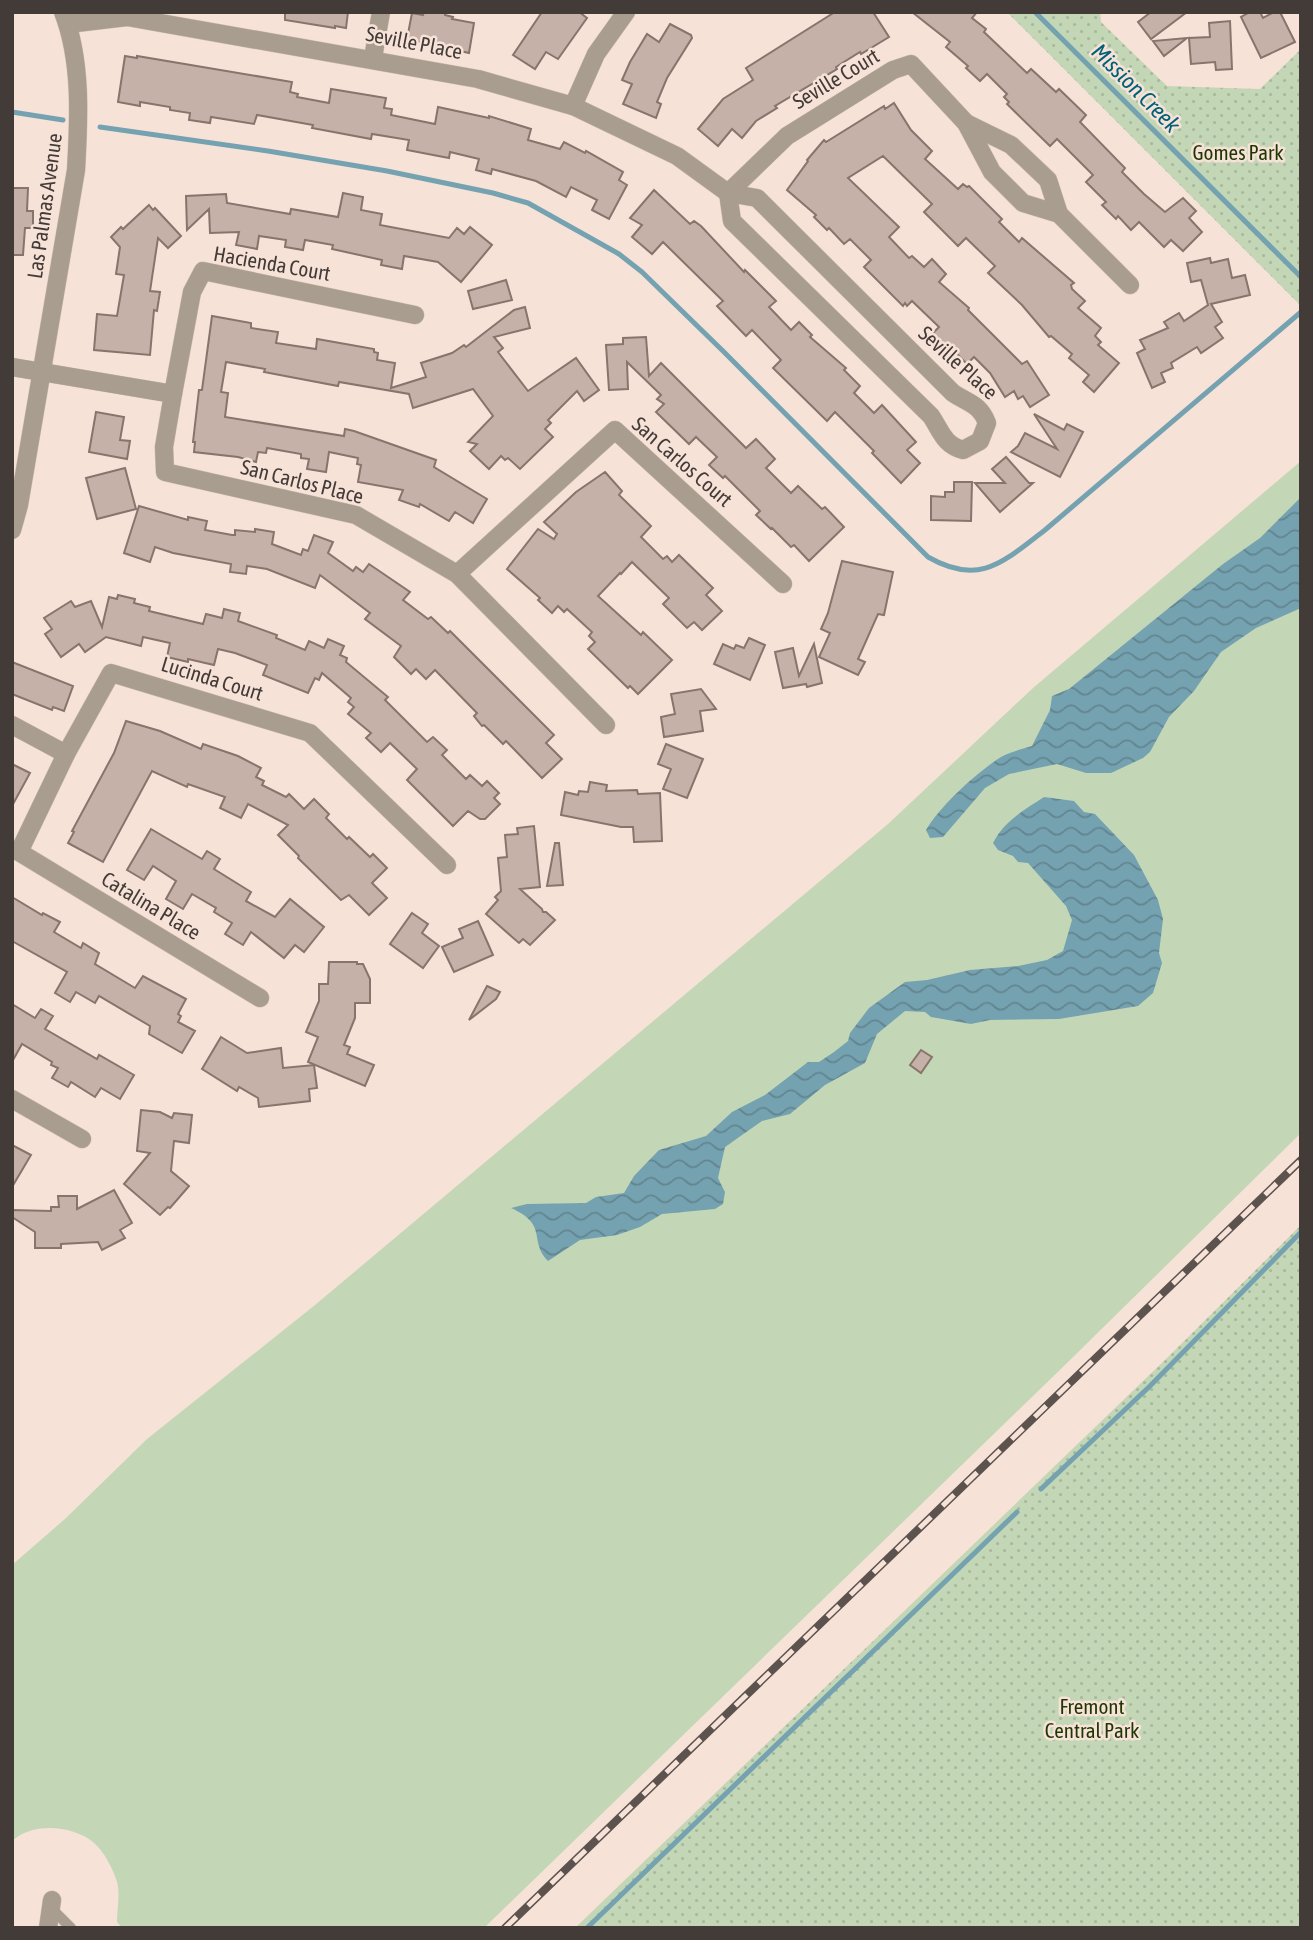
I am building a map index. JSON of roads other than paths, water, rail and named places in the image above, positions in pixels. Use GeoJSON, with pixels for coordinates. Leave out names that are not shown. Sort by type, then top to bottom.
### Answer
{"type":"FeatureCollection","features":[{"type":"Feature","properties":{"kind":"street"},"geometry":{"type":"LineString","coordinates":[[373,58],[381,12]]}},
{"type":"Feature","properties":{"kind":"street"},"geometry":{"type":"LineString","coordinates":[[573,106],[596,54],[626,12]]}},
{"type":"Feature","properties":{"kind":"street","name":"Seville Place"},"geometry":{"type":"LineString","coordinates":[[66,18],[182,19],[478,79],[573,106],[677,156],[727,193],[757,198],[953,394],[977,406],[984,413],[987,423],[980,441],[963,450],[952,447],[944,439],[931,416],[732,221],[727,193]]}},
{"type":"Feature","properties":{"kind":"street","name":"Las Palmas Avenue"},"geometry":{"type":"LineString","coordinates":[[12,530],[19,505],[77,159],[77,75],[66,18]]}},
{"type":"Feature","properties":{"kind":"street","name":"Seville Court"},"geometry":{"type":"LineString","coordinates":[[727,193],[787,136],[893,71],[911,64],[966,123],[992,172],[1023,203],[1059,215],[1130,285]]}},
{"type":"Feature","properties":{"kind":"street","name":"Seville Court"},"geometry":{"type":"LineString","coordinates":[[966,123],[1011,145],[1048,180],[1059,215]]}},
{"type":"Feature","properties":{"kind":"street","name":"Hacienda Court"},"geometry":{"type":"LineString","coordinates":[[173,394],[192,292],[203,271],[415,315]]}},
{"type":"Feature","properties":{"kind":"street"},"geometry":{"type":"LineString","coordinates":[[12,367],[173,394]]}},
{"type":"Feature","properties":{"kind":"street","name":"San Carlos Place"},"geometry":{"type":"LineString","coordinates":[[173,394],[164,447],[165,472],[356,515],[457,574],[606,725]]}},
{"type":"Feature","properties":{"kind":"street","name":"San Carlos Court"},"geometry":{"type":"LineString","coordinates":[[457,574],[615,430],[783,584]]}},
{"type":"Feature","properties":{"kind":"street","name":"Lucinda Court"},"geometry":{"type":"LineString","coordinates":[[19,852],[66,754],[111,673],[310,733],[447,864]]}},
{"type":"Feature","properties":{"kind":"street"},"geometry":{"type":"LineString","coordinates":[[12,725],[66,754]]}},
{"type":"Feature","properties":{"kind":"street","name":"Catalina Place"},"geometry":{"type":"LineString","coordinates":[[19,852],[260,998]]}},
{"type":"Feature","properties":{"kind":"street"},"geometry":{"type":"LineString","coordinates":[[12,1099],[82,1139]]}},
{"type":"Feature","properties":{"kind":"street"},"geometry":{"type":"LineString","coordinates":[[48,1928],[51,1904]]}},
{"type":"Feature","properties":{"kind":"lane"},"geometry":{"type":"LineString","coordinates":[[51,1904],[71,1928]]}},
{"type":"Feature","properties":{"kind":"water"},"geometry":{"type":"Polygon","coordinates":[[[1301,497],[1301,608],[1256,628],[1221,652],[1194,691],[1169,717],[1150,752],[1111,773],[1086,773],[1057,764],[1009,774],[985,788],[943,837],[930,838],[926,830],[933,820],[970,781],[1001,757],[1032,746],[1050,710],[1052,696],[1069,689],[1223,564],[1260,538],[1301,497]]]}},
{"type":"Feature","properties":{"kind":"water"},"geometry":{"type":"Polygon","coordinates":[[[1044,797],[1074,801],[1084,812],[1095,814],[1134,855],[1158,900],[1163,919],[1159,953],[1162,963],[1153,993],[1138,1006],[1059,1019],[990,1020],[971,1024],[931,1017],[925,1012],[905,1011],[877,1034],[865,1063],[825,1085],[790,1114],[762,1121],[725,1147],[718,1178],[725,1192],[723,1204],[715,1209],[662,1214],[640,1227],[617,1235],[580,1240],[548,1261],[542,1253],[530,1220],[511,1208],[527,1204],[586,1203],[596,1197],[624,1193],[634,1176],[659,1150],[706,1136],[732,1112],[765,1095],[808,1062],[819,1062],[834,1052],[848,1041],[850,1033],[869,1008],[905,982],[970,970],[1018,966],[1047,960],[1063,951],[1072,920],[1066,906],[1028,863],[1018,862],[1013,856],[998,850],[993,843],[1009,822],[1044,797]]]}},
{"type":"Feature","properties":{"kind":"waterway","name":"Mission Creek"},"geometry":{"type":"LineString","coordinates":[[1035,12],[1301,277]]}},
{"type":"Feature","properties":{"kind":"waterway"},"geometry":{"type":"LineString","coordinates":[[12,112],[63,120]]}},
{"type":"Feature","properties":{"kind":"waterway"},"geometry":{"type":"LineString","coordinates":[[100,127],[387,171],[528,203],[619,254],[642,272],[928,557],[962,570],[977,570],[1004,560],[1045,530],[1301,312]]}},
{"type":"Feature","properties":{"kind":"waterway"},"geometry":{"type":"LineString","coordinates":[[1041,1489],[1150,1386],[1301,1232]]}},
{"type":"Feature","properties":{"kind":"waterway"},"geometry":{"type":"LineString","coordinates":[[587,1928],[1017,1512]]}},
{"type":"Feature","properties":{"kind":"railway"},"geometry":{"type":"LineString","coordinates":[[505,1928],[1301,1160]]}},
{"type":"Feature","properties":{"kind":"park label","name":"Gomes Park"},"geometry":{"type":"Point","coordinates":[1238,153]}},
{"type":"Feature","properties":{"kind":"park label","name":"Fremont Central Park"},"geometry":{"type":"Point","coordinates":[1092,1719]}}]}
